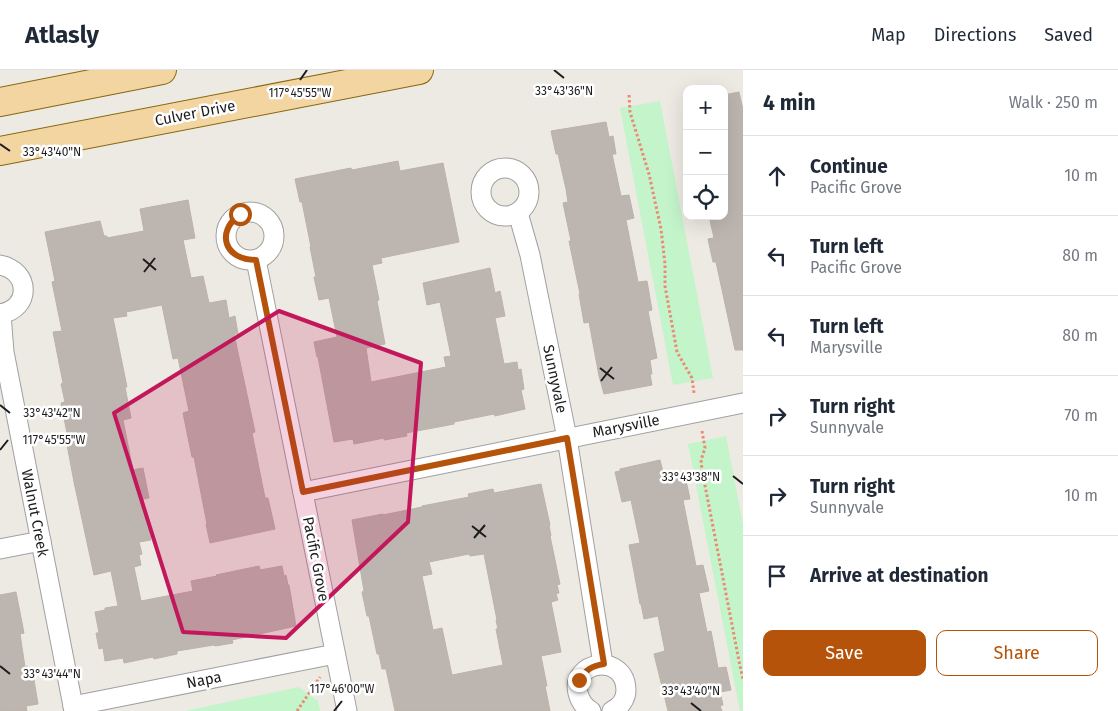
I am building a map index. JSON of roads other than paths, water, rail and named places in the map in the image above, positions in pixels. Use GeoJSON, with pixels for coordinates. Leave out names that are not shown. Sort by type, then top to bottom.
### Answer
{"type":"FeatureCollection","features":[{"type":"Feature","properties":{"kind":"main road"},"geometry":{"type":"LineString","coordinates":[[0,102],[162,70]]}},
{"type":"Feature","properties":{"kind":"main road","name":"Culver Drive"},"geometry":{"type":"LineString","coordinates":[[0,151],[419,70]]}},
{"type":"Feature","properties":{"kind":"street","name":"Sunnyvale"},"geometry":{"type":"LineString","coordinates":[[518,213],[530,255],[567,438],[604,664]]}},
{"type":"Feature","properties":{"kind":"street","name":"Pacific Grove"},"geometry":{"type":"LineString","coordinates":[[256,260],[347,711]]}},
{"type":"Feature","properties":{"kind":"street","name":"Walnut Creek"},"geometry":{"type":"LineString","coordinates":[[0,265],[11,268],[19,275],[23,284],[23,295],[19,304],[11,311],[1,314],[4,352],[74,708]]}},
{"type":"Feature","properties":{"kind":"street","name":"Marysville"},"geometry":{"type":"LineString","coordinates":[[303,492],[743,402]]}},
{"type":"Feature","properties":{"kind":"street"},"geometry":{"type":"LineString","coordinates":[[0,549],[41,540]]}},
{"type":"Feature","properties":{"kind":"street","name":"Napa"},"geometry":{"type":"LineString","coordinates":[[74,708],[335,654]]}},
{"type":"Feature","properties":{"kind":"street"},"geometry":{"type":"LineString","coordinates":[[592,711],[586,708],[580,700],[577,690],[579,680],[585,671],[593,666],[604,664],[613,667],[621,674],[626,683],[626,694],[622,703],[612,711]]}}]}
